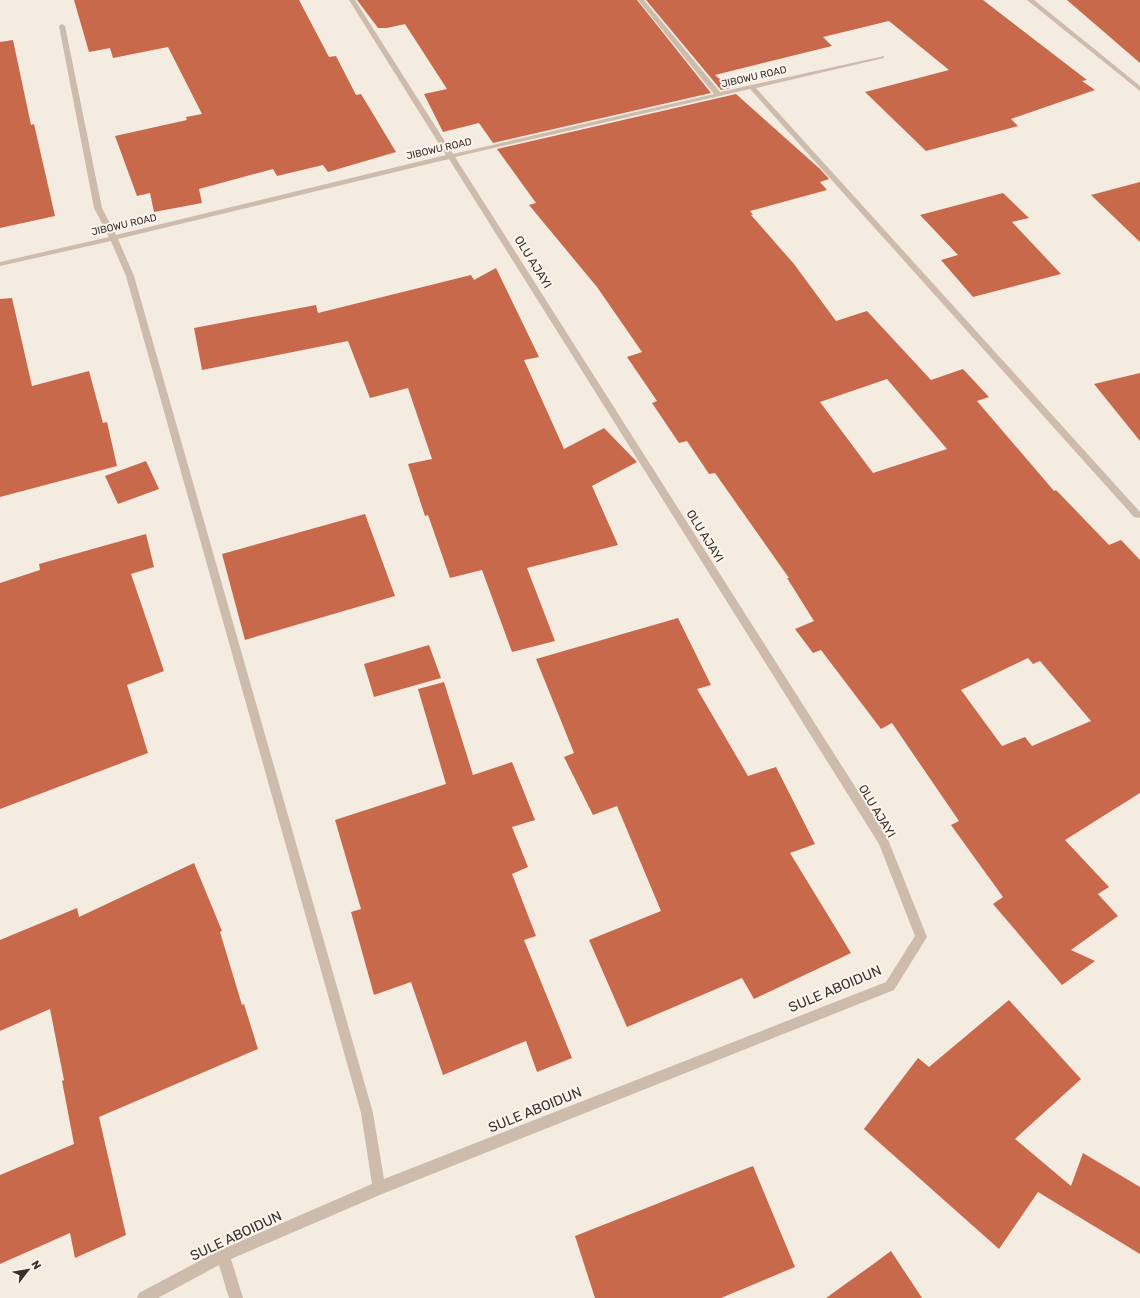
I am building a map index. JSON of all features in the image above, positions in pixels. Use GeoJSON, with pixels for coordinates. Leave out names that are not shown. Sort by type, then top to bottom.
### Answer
{"type":"FeatureCollection","features":[{"type":"Feature","properties":{"kind":"street","name":"OLU AJAYI"},"geometry":{"type":"LineString","coordinates":[[352,0],[452,156],[883,841],[921,937]]}},
{"type":"Feature","properties":{"kind":"street"},"geometry":{"type":"LineString","coordinates":[[640,0],[719,95]]}},
{"type":"Feature","properties":{"kind":"street"},"geometry":{"type":"LineString","coordinates":[[1030,0],[1140,89]]}},
{"type":"Feature","properties":{"kind":"street"},"geometry":{"type":"LineString","coordinates":[[62,26],[98,208],[114,238],[130,276],[364,1106],[379,1188]]}},
{"type":"Feature","properties":{"kind":"street","name":"JIBOWU ROAD"},"geometry":{"type":"LineString","coordinates":[[0,264],[114,238],[452,156],[882,57]]}},
{"type":"Feature","properties":{"kind":"street"},"geometry":{"type":"LineString","coordinates":[[752,88],[1137,515]]}},
{"type":"Feature","properties":{"kind":"street","name":"SULE ABOIDUN"},"geometry":{"type":"LineString","coordinates":[[144,1298],[223,1256],[379,1188],[890,986],[921,937]]}},
{"type":"Feature","properties":{"kind":"street"},"geometry":{"type":"LineString","coordinates":[[223,1256],[236,1298]]}},
{"type":"Feature","properties":{"kind":"building"},"geometry":{"type":"Polygon","coordinates":[[[74,0],[299,0],[329,57],[336,56],[356,95],[361,94],[396,152],[328,172],[323,165],[277,176],[273,169],[199,189],[202,203],[154,212],[150,193],[137,196],[115,136],[187,120],[186,117],[202,114],[168,47],[113,58],[110,48],[89,52],[74,0]]]}},
{"type":"Feature","properties":{"kind":"building"},"geometry":{"type":"Polygon","coordinates":[[[357,0],[637,0],[711,93],[493,143],[479,123],[443,132],[424,94],[447,89],[405,24],[387,28],[378,28],[357,0]]]}},
{"type":"Feature","properties":{"kind":"building"},"geometry":{"type":"Polygon","coordinates":[[[646,0],[983,0],[1087,80],[1082,81],[1095,90],[1011,119],[1018,126],[926,151],[865,92],[949,70],[889,21],[823,37],[832,46],[715,75],[730,88],[721,90],[646,0]]]}},
{"type":"Feature","properties":{"kind":"building"},"geometry":{"type":"Polygon","coordinates":[[[1067,0],[1140,0],[1140,63],[1067,0]]]}},
{"type":"Feature","properties":{"kind":"building"},"geometry":{"type":"Polygon","coordinates":[[[13,40],[31,125],[34,124],[55,216],[0,228],[0,42],[13,40]]]}},
{"type":"Feature","properties":{"kind":"building"},"geometry":{"type":"Polygon","coordinates":[[[736,94],[820,169],[829,179],[820,182],[827,190],[750,211],[753,215],[751,215],[794,264],[836,321],[867,311],[931,380],[963,369],[989,397],[977,401],[1054,491],[1056,490],[1109,545],[1121,540],[1140,560],[1140,793],[1065,840],[1109,887],[1098,894],[1118,916],[1071,950],[1095,961],[1062,985],[993,904],[1003,897],[951,825],[959,821],[892,723],[881,729],[821,650],[813,653],[795,629],[814,621],[787,578],[789,578],[715,473],[709,474],[687,441],[679,443],[652,403],[657,401],[627,357],[642,352],[597,287],[529,205],[536,203],[497,149],[736,94]],[[887,379],[820,402],[873,473],[947,449],[887,379]],[[1028,658],[961,690],[1002,746],[1025,737],[1032,746],[1091,721],[1040,661],[1033,664],[1028,658]]]}},
{"type":"Feature","properties":{"kind":"building"},"geometry":{"type":"Polygon","coordinates":[[[1140,182],[1140,242],[1091,195],[1140,182]]]}},
{"type":"Feature","properties":{"kind":"building"},"geometry":{"type":"Polygon","coordinates":[[[1003,193],[1029,218],[1012,222],[1061,274],[973,297],[941,260],[958,255],[920,215],[1003,193]]]}},
{"type":"Feature","properties":{"kind":"building"},"geometry":{"type":"Polygon","coordinates":[[[496,268],[539,357],[524,360],[564,449],[604,428],[637,462],[592,486],[618,545],[527,568],[555,641],[512,652],[482,570],[450,578],[428,515],[425,516],[408,464],[432,459],[408,388],[370,398],[348,341],[202,370],[194,328],[316,305],[318,313],[471,275],[474,280],[496,268]]]}},
{"type":"Feature","properties":{"kind":"building"},"geometry":{"type":"Polygon","coordinates":[[[12,298],[32,386],[89,371],[103,423],[107,422],[117,466],[0,497],[0,299],[12,298]]]}},
{"type":"Feature","properties":{"kind":"building"},"geometry":{"type":"Polygon","coordinates":[[[1140,373],[1140,441],[1094,384],[1140,373]]]}},
{"type":"Feature","properties":{"kind":"building"},"geometry":{"type":"Polygon","coordinates":[[[146,461],[159,489],[118,504],[105,476],[146,461]]]}},
{"type":"Feature","properties":{"kind":"building"},"geometry":{"type":"Polygon","coordinates":[[[365,514],[395,596],[245,640],[222,554],[365,514]]]}},
{"type":"Feature","properties":{"kind":"building"},"geometry":{"type":"Polygon","coordinates":[[[146,534],[154,567],[131,574],[164,671],[127,685],[148,753],[0,809],[0,583],[40,570],[39,564],[146,534]]]}},
{"type":"Feature","properties":{"kind":"building"},"geometry":{"type":"Polygon","coordinates":[[[678,618],[711,685],[697,689],[748,776],[776,767],[815,844],[790,853],[851,953],[754,999],[742,978],[627,1027],[589,940],[661,911],[617,806],[593,815],[564,757],[574,753],[536,659],[678,618]]]}},
{"type":"Feature","properties":{"kind":"building"},"geometry":{"type":"Polygon","coordinates":[[[429,645],[441,678],[374,697],[364,664],[429,645]]]}},
{"type":"Feature","properties":{"kind":"building"},"geometry":{"type":"Polygon","coordinates":[[[444,682],[473,775],[512,762],[535,820],[512,827],[528,867],[512,874],[536,936],[524,940],[572,1058],[537,1072],[526,1041],[443,1075],[411,982],[374,995],[351,912],[361,909],[335,820],[446,784],[418,689],[444,682]]]}},
{"type":"Feature","properties":{"kind":"building"},"geometry":{"type":"Polygon","coordinates":[[[194,863],[222,931],[220,932],[242,1005],[244,1004],[258,1049],[99,1117],[126,1235],[75,1258],[70,1233],[0,1264],[0,1175],[74,1144],[62,1081],[64,1080],[50,1009],[0,1031],[0,940],[77,908],[79,917],[194,863]]]}},
{"type":"Feature","properties":{"kind":"building"},"geometry":{"type":"Polygon","coordinates":[[[1009,1000],[1081,1079],[1015,1139],[1071,1186],[1083,1153],[1140,1187],[1140,1254],[1038,1192],[999,1249],[864,1129],[918,1058],[929,1067],[1009,1000]]]}},
{"type":"Feature","properties":{"kind":"building"},"geometry":{"type":"Polygon","coordinates":[[[753,1166],[795,1267],[721,1298],[595,1298],[575,1236],[753,1166]]]}},
{"type":"Feature","properties":{"kind":"building"},"geometry":{"type":"Polygon","coordinates":[[[891,1251],[922,1298],[826,1298],[872,1265],[891,1251]]]}}]}
